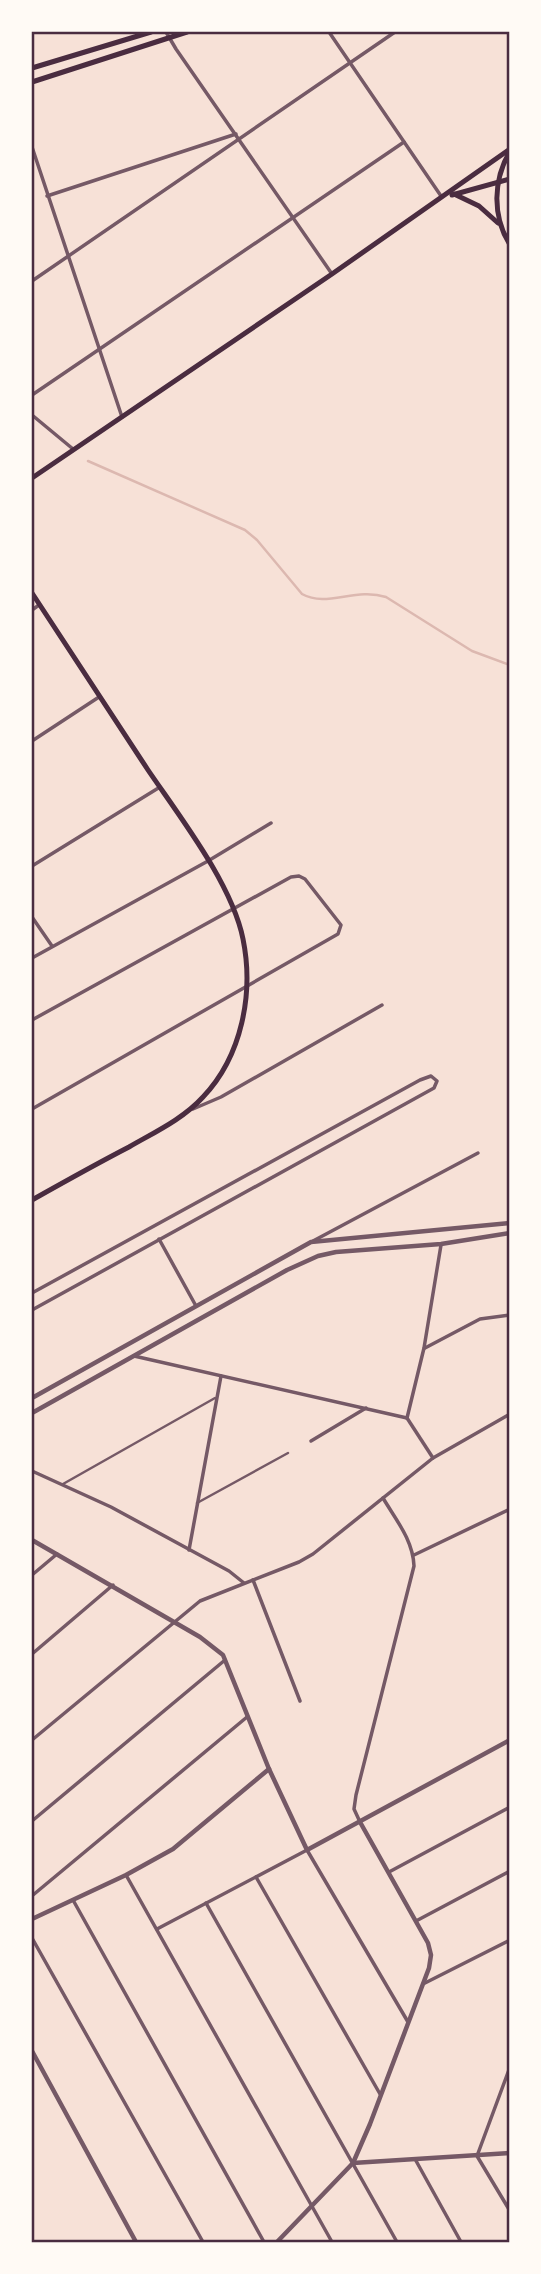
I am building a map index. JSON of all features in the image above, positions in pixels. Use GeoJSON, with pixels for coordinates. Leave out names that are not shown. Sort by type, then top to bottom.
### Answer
{"type":"FeatureCollection","features":[{"type":"Feature","properties":{"kind":"main road"},"geometry":{"type":"LineString","coordinates":[[32,68],[151,32]]}},
{"type":"Feature","properties":{"kind":"main road"},"geometry":{"type":"LineString","coordinates":[[32,82],[187,32]]}},
{"type":"Feature","properties":{"kind":"main road"},"geometry":{"type":"LineString","coordinates":[[32,478],[509,150]]}},
{"type":"Feature","properties":{"kind":"main road"},"geometry":{"type":"LineString","coordinates":[[509,150],[498,182],[497,206],[500,225],[509,245]]}},
{"type":"Feature","properties":{"kind":"main road"},"geometry":{"type":"LineString","coordinates":[[442,198],[509,179]]}},
{"type":"Feature","properties":{"kind":"main road"},"geometry":{"type":"LineString","coordinates":[[454,194],[479,206],[500,225]]}},
{"type":"Feature","properties":{"kind":"main road"},"geometry":{"type":"LineString","coordinates":[[32,593],[208,861],[234,908],[243,939],[248,986],[241,1030],[228,1062],[213,1087],[191,1110],[32,1200]]}},
{"type":"Feature","properties":{"kind":"street"},"geometry":{"type":"LineString","coordinates":[[166,32],[332,274]]}},
{"type":"Feature","properties":{"kind":"street"},"geometry":{"type":"LineString","coordinates":[[329,32],[442,198]]}},
{"type":"Feature","properties":{"kind":"street"},"geometry":{"type":"LineString","coordinates":[[32,281],[237,136],[395,32]]}},
{"type":"Feature","properties":{"kind":"street"},"geometry":{"type":"LineString","coordinates":[[47,196],[237,136]]}},
{"type":"Feature","properties":{"kind":"street"},"geometry":{"type":"LineString","coordinates":[[32,395],[404,142]]}},
{"type":"Feature","properties":{"kind":"street"},"geometry":{"type":"LineString","coordinates":[[32,147],[122,418]]}},
{"type":"Feature","properties":{"kind":"street"},"geometry":{"type":"LineString","coordinates":[[32,415],[74,451]]}},
{"type":"Feature","properties":{"kind":"street"},"geometry":{"type":"LineString","coordinates":[[32,610],[39,605]]}},
{"type":"Feature","properties":{"kind":"street"},"geometry":{"type":"LineString","coordinates":[[32,741],[99,696]]}},
{"type":"Feature","properties":{"kind":"street"},"geometry":{"type":"LineString","coordinates":[[32,866],[160,787]]}},
{"type":"Feature","properties":{"kind":"street"},"geometry":{"type":"LineString","coordinates":[[32,958],[208,861],[271,823]]}},
{"type":"Feature","properties":{"kind":"street"},"geometry":{"type":"LineString","coordinates":[[32,1020],[291,877],[299,876],[305,879],[341,925],[341,931],[32,1110]]}},
{"type":"Feature","properties":{"kind":"street"},"geometry":{"type":"LineString","coordinates":[[32,917],[52,946]]}},
{"type":"Feature","properties":{"kind":"street"},"geometry":{"type":"LineString","coordinates":[[191,1110],[221,1097],[382,1006]]}},
{"type":"Feature","properties":{"kind":"street"},"geometry":{"type":"LineString","coordinates":[[32,1293],[420,1080],[431,1076],[437,1081],[434,1088],[32,1310]]}},
{"type":"Feature","properties":{"kind":"street"},"geometry":{"type":"LineString","coordinates":[[32,1398],[311,1242],[478,1153]]}},
{"type":"Feature","properties":{"kind":"street"},"geometry":{"type":"LineString","coordinates":[[311,1242],[509,1223]]}},
{"type":"Feature","properties":{"kind":"street"},"geometry":{"type":"LineString","coordinates":[[32,1413],[287,1270],[318,1256],[355,1250],[441,1244],[509,1233]]}},
{"type":"Feature","properties":{"kind":"street"},"geometry":{"type":"LineString","coordinates":[[159,1239],[196,1307]]}},
{"type":"Feature","properties":{"kind":"street"},"geometry":{"type":"LineString","coordinates":[[355,1239],[355,1250]]}},
{"type":"Feature","properties":{"kind":"street"},"geometry":{"type":"LineString","coordinates":[[407,1418],[424,1348],[441,1244]]}},
{"type":"Feature","properties":{"kind":"street"},"geometry":{"type":"LineString","coordinates":[[424,1348],[480,1319],[509,1315]]}},
{"type":"Feature","properties":{"kind":"street"},"geometry":{"type":"LineString","coordinates":[[134,1356],[407,1418],[433,1458]]}},
{"type":"Feature","properties":{"kind":"street"},"geometry":{"type":"LineString","coordinates":[[189,1550],[221,1376]]}},
{"type":"Feature","properties":{"kind":"street"},"geometry":{"type":"LineString","coordinates":[[63,1484],[217,1397]]}},
{"type":"Feature","properties":{"kind":"street"},"geometry":{"type":"LineString","coordinates":[[311,1441],[366,1408]]}},
{"type":"Feature","properties":{"kind":"street"},"geometry":{"type":"LineString","coordinates":[[32,1740],[200,1601],[313,1554],[433,1458],[509,1414]]}},
{"type":"Feature","properties":{"kind":"street"},"geometry":{"type":"LineString","coordinates":[[197,1503],[288,1453]]}},
{"type":"Feature","properties":{"kind":"street"},"geometry":{"type":"LineString","coordinates":[[32,1471],[111,1507],[229,1571],[244,1583]]}},
{"type":"Feature","properties":{"kind":"street"},"geometry":{"type":"LineString","coordinates":[[277,2242],[353,2163],[429,1968],[430,1950],[355,1809],[356,1795],[411,1579],[414,1555],[408,1539],[383,1498]]}},
{"type":"Feature","properties":{"kind":"street"},"geometry":{"type":"LineString","coordinates":[[414,1555],[509,1508]]}},
{"type":"Feature","properties":{"kind":"street"},"geometry":{"type":"LineString","coordinates":[[32,1540],[216,1647],[225,1660],[269,1769],[307,1850],[408,2022]]}},
{"type":"Feature","properties":{"kind":"street"},"geometry":{"type":"LineString","coordinates":[[32,1575],[58,1553]]}},
{"type":"Feature","properties":{"kind":"street"},"geometry":{"type":"LineString","coordinates":[[253,1580],[300,1700]]}},
{"type":"Feature","properties":{"kind":"street"},"geometry":{"type":"LineString","coordinates":[[32,1654],[113,1585]]}},
{"type":"Feature","properties":{"kind":"street"},"geometry":{"type":"LineString","coordinates":[[32,1821],[225,1660]]}},
{"type":"Feature","properties":{"kind":"street"},"geometry":{"type":"LineString","coordinates":[[33,1895],[247,1717]]}},
{"type":"Feature","properties":{"kind":"street"},"geometry":{"type":"LineString","coordinates":[[156,1930],[509,1740]]}},
{"type":"Feature","properties":{"kind":"street"},"geometry":{"type":"LineString","coordinates":[[32,1919],[126,1875],[173,1849],[269,1769]]}},
{"type":"Feature","properties":{"kind":"street"},"geometry":{"type":"LineString","coordinates":[[389,1872],[509,1807]]}},
{"type":"Feature","properties":{"kind":"street"},"geometry":{"type":"LineString","coordinates":[[416,1921],[509,1871]]}},
{"type":"Feature","properties":{"kind":"street"},"geometry":{"type":"LineString","coordinates":[[126,1875],[332,2242]]}},
{"type":"Feature","properties":{"kind":"street"},"geometry":{"type":"LineString","coordinates":[[256,1877],[380,2094]]}},
{"type":"Feature","properties":{"kind":"street"},"geometry":{"type":"LineString","coordinates":[[73,1900],[264,2242]]}},
{"type":"Feature","properties":{"kind":"street"},"geometry":{"type":"LineString","coordinates":[[206,1903],[397,2242]]}},
{"type":"Feature","properties":{"kind":"street"},"geometry":{"type":"LineString","coordinates":[[32,1938],[203,2242]]}},
{"type":"Feature","properties":{"kind":"street"},"geometry":{"type":"LineString","coordinates":[[425,1983],[509,1940]]}},
{"type":"Feature","properties":{"kind":"street"},"geometry":{"type":"LineString","coordinates":[[32,2051],[136,2242]]}},
{"type":"Feature","properties":{"kind":"street"},"geometry":{"type":"LineString","coordinates":[[509,2067],[477,2156],[509,2211]]}},
{"type":"Feature","properties":{"kind":"street"},"geometry":{"type":"LineString","coordinates":[[353,2163],[509,2153]]}},
{"type":"Feature","properties":{"kind":"street"},"geometry":{"type":"LineString","coordinates":[[415,2159],[461,2242]]}},
{"type":"Feature","properties":{"kind":"waterway"},"geometry":{"type":"LineString","coordinates":[[88,461],[245,530],[257,540],[302,594],[321,599],[363,594],[386,597],[472,651],[510,665]]}}]}
